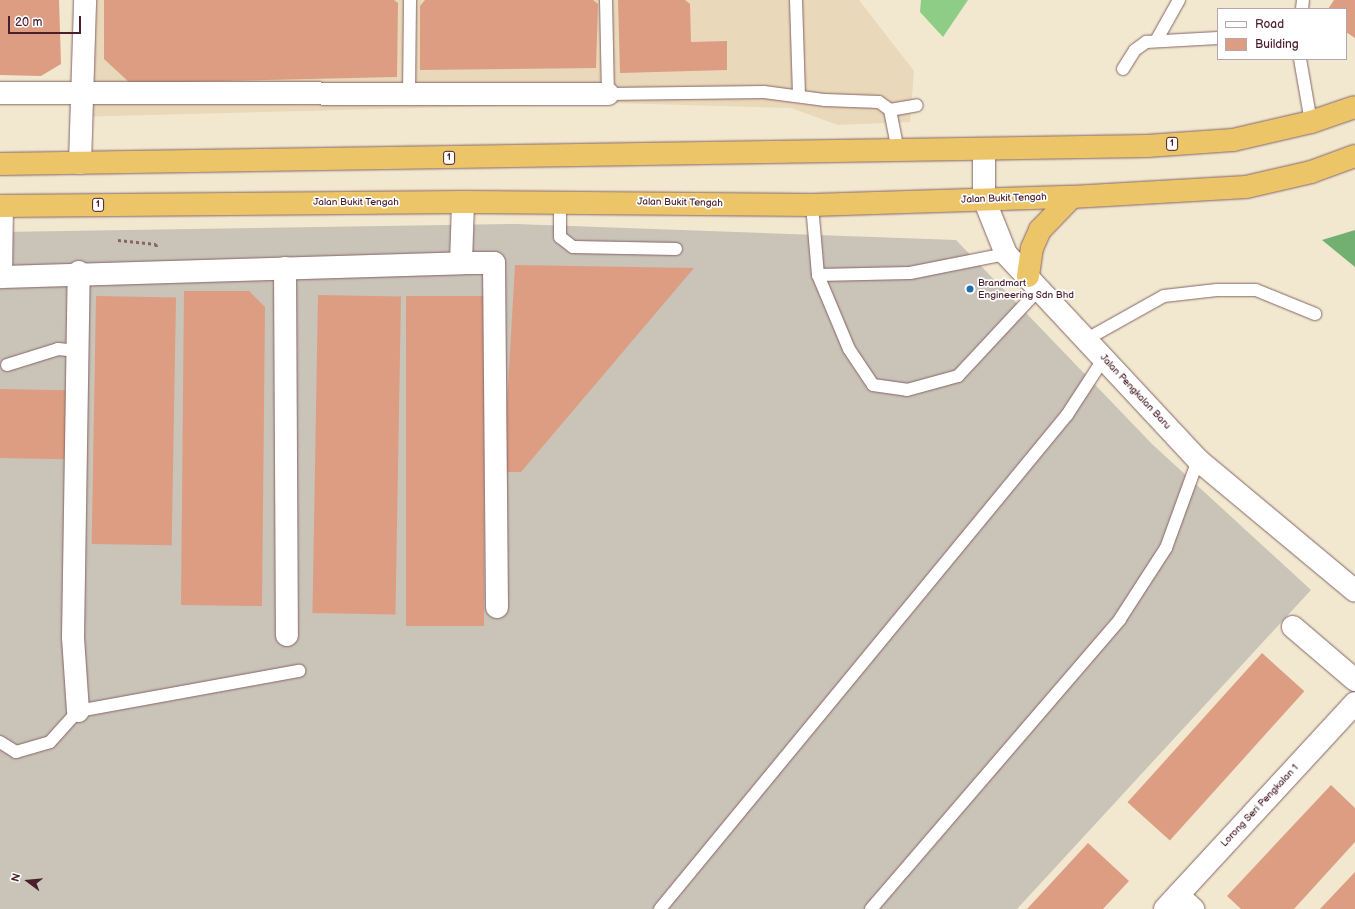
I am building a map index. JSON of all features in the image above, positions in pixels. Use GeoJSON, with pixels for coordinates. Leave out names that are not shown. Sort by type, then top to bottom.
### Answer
{"type":"FeatureCollection","features":[{"type":"Feature","properties":{"kind":"highway","name":"1"},"geometry":{"type":"LineString","coordinates":[[0,164],[80,164],[1147,146],[1233,140],[1311,122],[1355,107]]}},
{"type":"Feature","properties":{"kind":"highway","name":"Jalan Bukit Tengah"},"geometry":{"type":"LineString","coordinates":[[1,206],[463,202],[812,205],[1072,197],[1246,186],[1311,172],[1355,156]]}},
{"type":"Feature","properties":{"kind":"highway"},"geometry":{"type":"LineString","coordinates":[[1034,283],[1032,248],[1040,230],[1072,197]]}},
{"type":"Feature","properties":{"kind":"street"},"geometry":{"type":"LineString","coordinates":[[80,164],[85,0]]}},
{"type":"Feature","properties":{"kind":"street"},"geometry":{"type":"LineString","coordinates":[[0,93],[83,92],[409,96],[608,94]]}},
{"type":"Feature","properties":{"kind":"street","name":"Jalan Pengkalan Baru"},"geometry":{"type":"LineString","coordinates":[[984,149],[984,199],[1006,254],[1198,460],[1355,592]]}},
{"type":"Feature","properties":{"kind":"street"},"geometry":{"type":"LineString","coordinates":[[461,264],[463,202]]}},
{"type":"Feature","properties":{"kind":"street"},"geometry":{"type":"LineString","coordinates":[[1,206],[0,277],[79,272],[494,264],[497,607]]}},
{"type":"Feature","properties":{"kind":"street"},"geometry":{"type":"LineString","coordinates":[[285,268],[287,635]]}},
{"type":"Feature","properties":{"kind":"street"},"geometry":{"type":"LineString","coordinates":[[78,711],[73,637],[79,272]]}},
{"type":"Feature","properties":{"kind":"street"},"geometry":{"type":"LineString","coordinates":[[1293,627],[1355,680]]}},
{"type":"Feature","properties":{"kind":"street","name":"Lorong Seri Pengkalan 1"},"geometry":{"type":"LineString","coordinates":[[1178,904],[1355,703]]}},
{"type":"Feature","properties":{"kind":"lane"},"geometry":{"type":"LineString","coordinates":[[409,96],[410,0]]}},
{"type":"Feature","properties":{"kind":"lane"},"geometry":{"type":"LineString","coordinates":[[606,0],[608,94],[764,92],[799,95],[825,100],[879,102],[890,110],[898,151]]}},
{"type":"Feature","properties":{"kind":"lane"},"geometry":{"type":"LineString","coordinates":[[796,0],[799,95]]}},
{"type":"Feature","properties":{"kind":"lane"},"geometry":{"type":"LineString","coordinates":[[1156,41],[1179,0]]}},
{"type":"Feature","properties":{"kind":"lane"},"geometry":{"type":"LineString","coordinates":[[1123,69],[1135,50],[1146,42],[1217,38]]}},
{"type":"Feature","properties":{"kind":"lane"},"geometry":{"type":"LineString","coordinates":[[1300,60],[1311,122]]}},
{"type":"Feature","properties":{"kind":"lane"},"geometry":{"type":"LineString","coordinates":[[890,110],[917,105]]}},
{"type":"Feature","properties":{"kind":"lane"},"geometry":{"type":"LineString","coordinates":[[560,202],[560,237],[572,247],[676,248]]}},
{"type":"Feature","properties":{"kind":"lane"},"geometry":{"type":"LineString","coordinates":[[812,205],[818,275],[849,349],[873,385],[907,390],[958,376],[1034,283]]}},
{"type":"Feature","properties":{"kind":"lane"},"geometry":{"type":"LineString","coordinates":[[818,275],[910,273],[1006,254]]}},
{"type":"Feature","properties":{"kind":"lane"},"geometry":{"type":"LineString","coordinates":[[1086,339],[1164,296],[1217,290],[1256,290],[1315,314]]}},
{"type":"Feature","properties":{"kind":"lane"},"geometry":{"type":"LineString","coordinates":[[7,365],[58,349],[78,351]]}},
{"type":"Feature","properties":{"kind":"lane"},"geometry":{"type":"LineString","coordinates":[[660,909],[1058,426],[1104,358]]}},
{"type":"Feature","properties":{"kind":"lane"},"geometry":{"type":"LineString","coordinates":[[871,909],[1120,619],[1166,548],[1198,460]]}},
{"type":"Feature","properties":{"kind":"lane"},"geometry":{"type":"LineString","coordinates":[[0,742],[16,752],[50,742],[78,711],[299,671]]}},
{"type":"Feature","properties":{"kind":"path"},"geometry":{"type":"LineString","coordinates":[[118,240],[156,244]]}},
{"type":"Feature","properties":{"kind":"shaded area"},"geometry":{"type":"Polygon","coordinates":[[[76,0],[859,0],[914,71],[910,122],[838,125],[791,108],[613,103],[75,117],[76,0]]]}},
{"type":"Feature","properties":{"kind":"shaded area"},"geometry":{"type":"Polygon","coordinates":[[[516,224],[956,240],[1152,444],[1311,590],[1017,909],[0,909],[0,232],[516,224]]]}},
{"type":"Feature","properties":{"kind":"green space"},"geometry":{"type":"Polygon","coordinates":[[[921,0],[968,0],[943,37],[920,12],[921,0]]]}},
{"type":"Feature","properties":{"kind":"green space"},"geometry":{"type":"Polygon","coordinates":[[[1355,230],[1355,267],[1322,240],[1355,230]]]}},
{"type":"Feature","properties":{"kind":"building"},"geometry":{"type":"Polygon","coordinates":[[[0,0],[59,0],[61,64],[41,76],[0,75],[0,0]]]}},
{"type":"Feature","properties":{"kind":"building"},"geometry":{"type":"Polygon","coordinates":[[[104,0],[394,0],[398,3],[397,77],[130,83],[104,59],[104,0]]]}},
{"type":"Feature","properties":{"kind":"building"},"geometry":{"type":"Polygon","coordinates":[[[425,0],[593,0],[598,4],[596,68],[420,70],[420,6],[425,0]]]}},
{"type":"Feature","properties":{"kind":"building"},"geometry":{"type":"Polygon","coordinates":[[[618,0],[685,0],[690,4],[691,42],[727,41],[727,70],[620,73],[618,0]]]}},
{"type":"Feature","properties":{"kind":"building"},"geometry":{"type":"Polygon","coordinates":[[[1334,0],[1355,0],[1355,38],[1347,33],[1347,8],[1329,8],[1334,0]]]}},
{"type":"Feature","properties":{"kind":"building"},"geometry":{"type":"Polygon","coordinates":[[[515,265],[694,268],[521,472],[503,472],[515,265]]]}},
{"type":"Feature","properties":{"kind":"building"},"geometry":{"type":"Polygon","coordinates":[[[184,291],[249,291],[265,307],[262,606],[181,605],[184,291]]]}},
{"type":"Feature","properties":{"kind":"building"},"geometry":{"type":"Polygon","coordinates":[[[318,295],[401,296],[395,614],[312,613],[318,295]]]}},
{"type":"Feature","properties":{"kind":"building"},"geometry":{"type":"Polygon","coordinates":[[[96,296],[176,297],[172,545],[92,544],[96,296]]]}},
{"type":"Feature","properties":{"kind":"building"},"geometry":{"type":"Polygon","coordinates":[[[406,296],[484,296],[484,626],[406,626],[406,296]]]}},
{"type":"Feature","properties":{"kind":"building"},"geometry":{"type":"Polygon","coordinates":[[[0,389],[67,390],[66,459],[0,458],[0,389]]]}},
{"type":"Feature","properties":{"kind":"building"},"geometry":{"type":"Polygon","coordinates":[[[1262,653],[1304,691],[1170,841],[1128,802],[1262,653]]]}},
{"type":"Feature","properties":{"kind":"building"},"geometry":{"type":"Polygon","coordinates":[[[1331,785],[1355,808],[1355,842],[1294,909],[1241,909],[1227,896],[1331,785]]]}},
{"type":"Feature","properties":{"kind":"building"},"geometry":{"type":"Polygon","coordinates":[[[1088,843],[1129,881],[1103,909],[1027,909],[1088,843]]]}},
{"type":"Feature","properties":{"kind":"building"},"geometry":{"type":"Polygon","coordinates":[[[1355,872],[1355,909],[1320,909],[1336,892],[1355,872]]]}},
{"type":"Feature","properties":{"kind":"place","name":"Brandmart Engineering Sdn Bhd"},"geometry":{"type":"Point","coordinates":[970,289]}}]}
